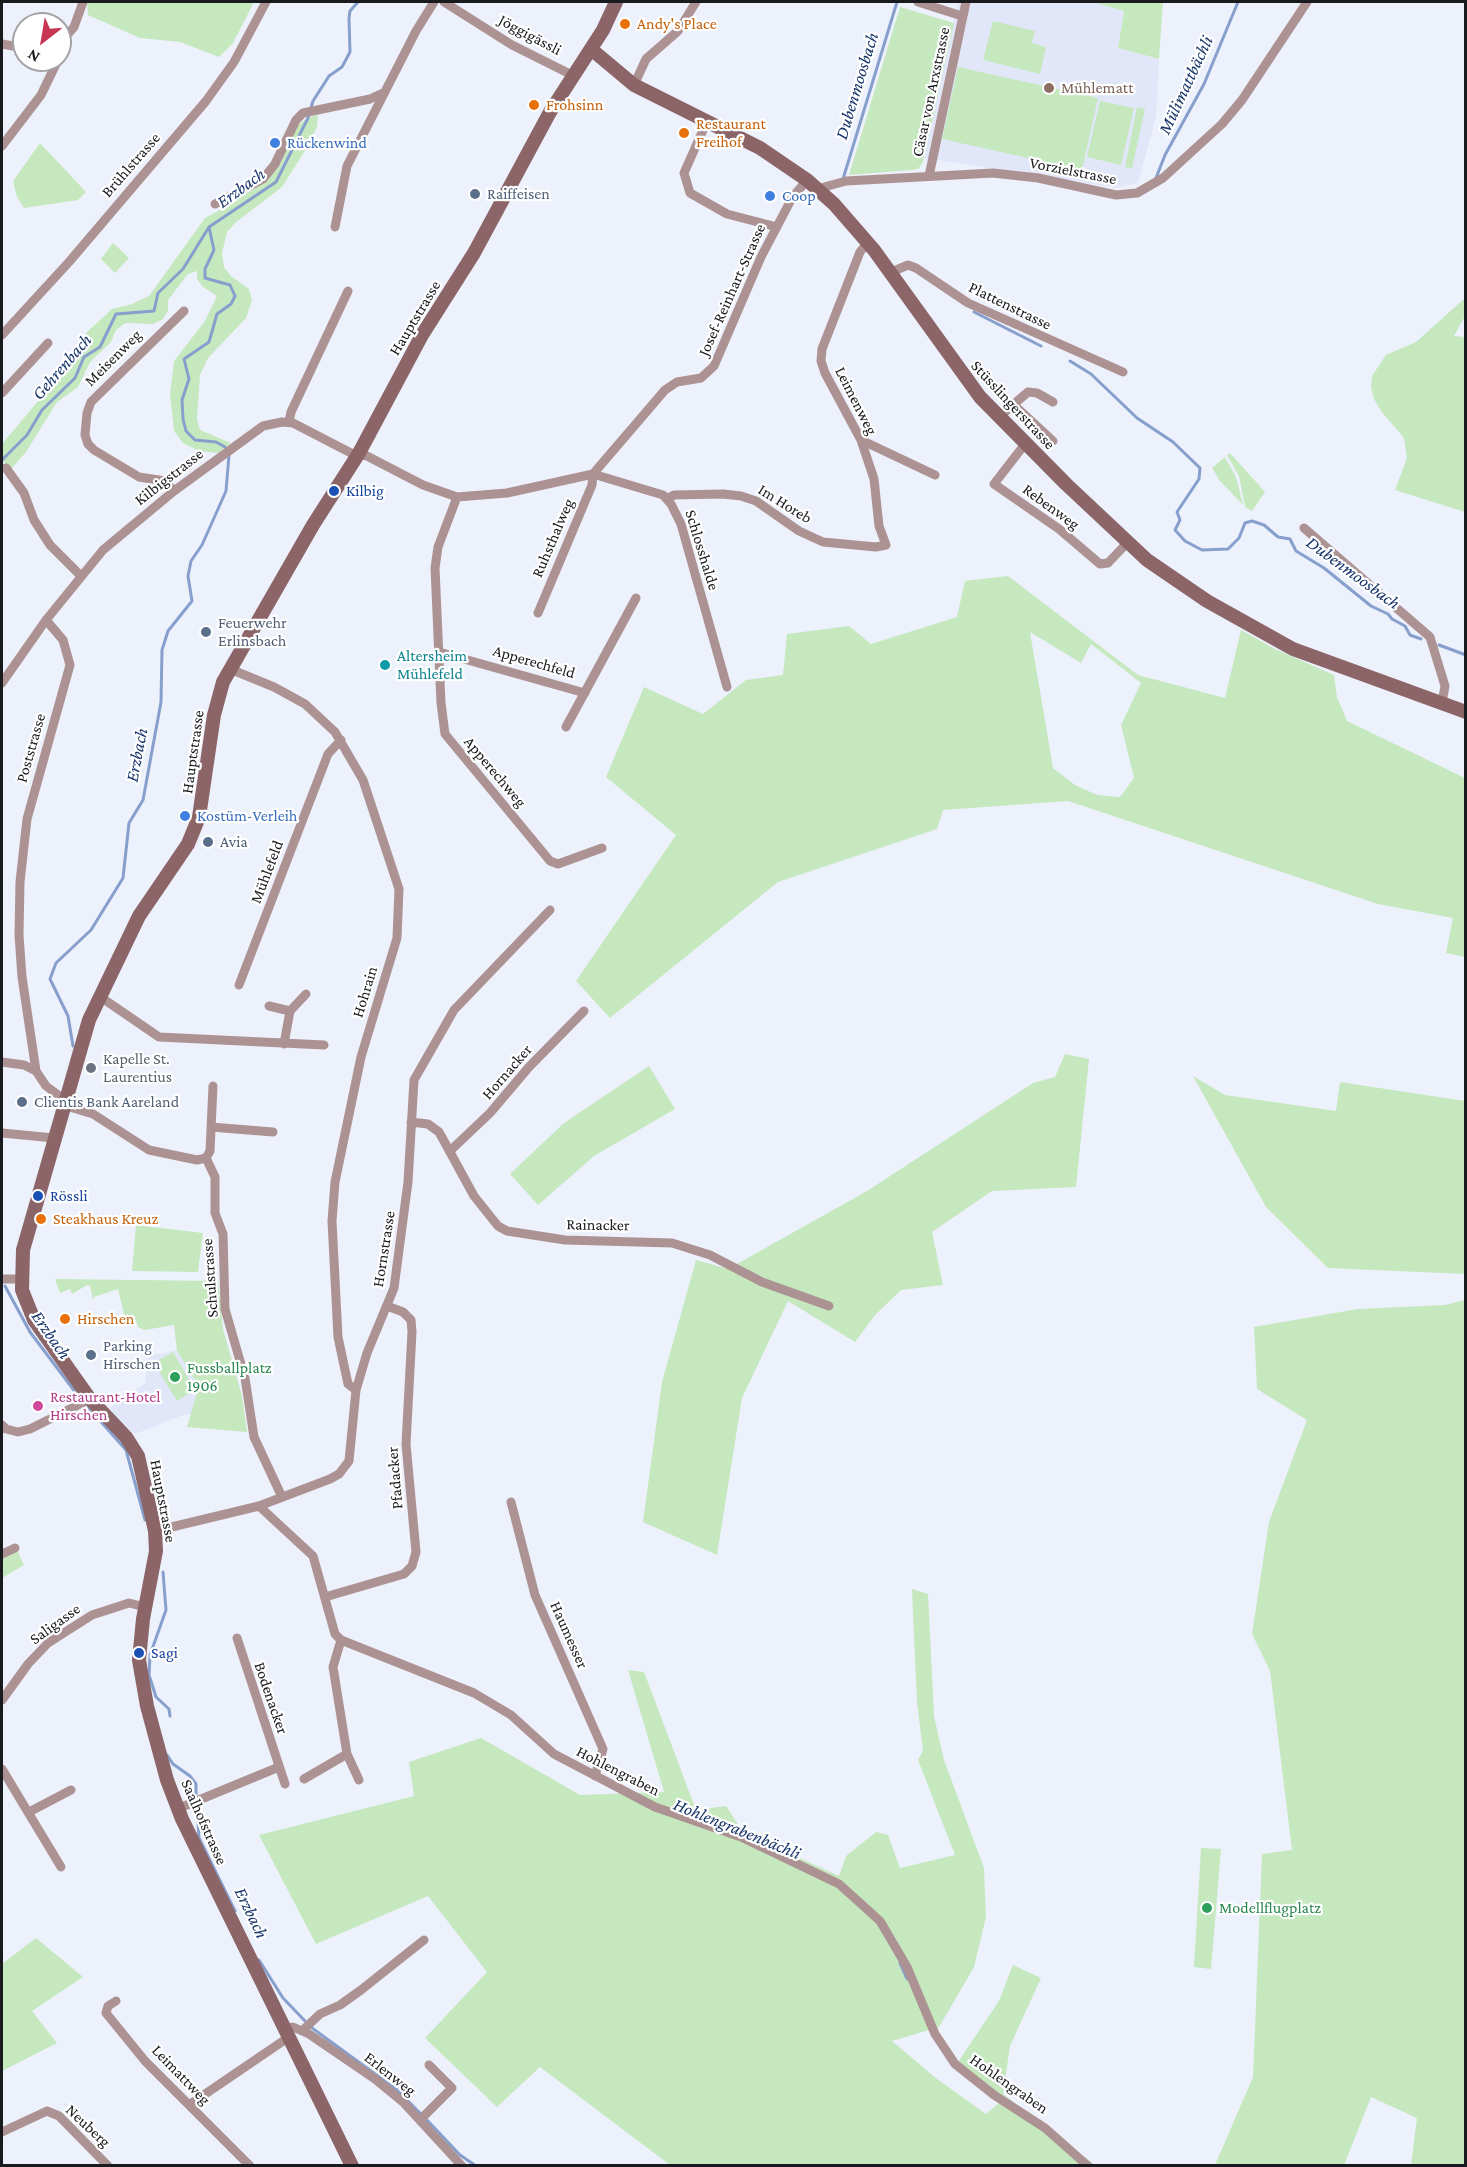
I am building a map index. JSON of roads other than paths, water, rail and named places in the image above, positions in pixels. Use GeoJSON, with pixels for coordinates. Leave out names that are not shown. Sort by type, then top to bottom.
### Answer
{"type":"FeatureCollection","features":[{"type":"Feature","properties":{"kind":"main road","name":"Hauptstrasse"},"geometry":{"type":"LineString","coordinates":[[145,1607],[155,1563],[155,1531],[133,1446],[90,1399],[34,1320],[20,1280],[24,1245],[64,1102],[89,1020],[99,996],[139,916],[194,831],[202,810],[213,715],[218,695],[230,669],[313,525],[358,453],[422,335],[478,246],[572,75],[591,49],[616,2]]}},
{"type":"Feature","properties":{"kind":"main road","name":"Stüsslingerstrasse"},"geometry":{"type":"LineString","coordinates":[[591,49],[634,85],[760,148],[812,185],[868,242],[972,388],[1025,444],[1127,543],[1171,578],[1266,636],[1322,661],[1466,712]]}},
{"type":"Feature","properties":{"kind":"main road","name":"Saalhofstrasse"},"geometry":{"type":"LineString","coordinates":[[145,1607],[139,1653],[142,1683],[155,1741],[177,1809],[352,2166]]}},
{"type":"Feature","properties":{"kind":"street"},"geometry":{"type":"LineString","coordinates":[[72,29],[83,2]]}},
{"type":"Feature","properties":{"kind":"street","name":"Brühlstrasse"},"geometry":{"type":"LineString","coordinates":[[2,335],[69,262],[206,101],[234,62],[266,2]]}},
{"type":"Feature","properties":{"kind":"street"},"geometry":{"type":"LineString","coordinates":[[335,227],[347,166],[434,2]]}},
{"type":"Feature","properties":{"kind":"street","name":"Jöggigässli"},"geometry":{"type":"LineString","coordinates":[[444,2],[512,45],[572,75]]}},
{"type":"Feature","properties":{"kind":"street"},"geometry":{"type":"LineString","coordinates":[[634,85],[646,59],[678,31],[696,2]]}},
{"type":"Feature","properties":{"kind":"street"},"geometry":{"type":"LineString","coordinates":[[918,2],[962,16]]}},
{"type":"Feature","properties":{"kind":"street","name":"Cäsar von Arxstrasse"},"geometry":{"type":"LineString","coordinates":[[929,176],[966,2]]}},
{"type":"Feature","properties":{"kind":"street","name":"Vorzielstrasse"},"geometry":{"type":"LineString","coordinates":[[812,185],[993,172],[1038,178],[1116,195],[1137,193],[1162,177],[1222,124],[1242,100],[1307,2]]}},
{"type":"Feature","properties":{"kind":"street"},"geometry":{"type":"LineString","coordinates":[[2,146],[41,95],[52,72]]}},
{"type":"Feature","properties":{"kind":"street"},"geometry":{"type":"LineString","coordinates":[[215,204],[263,179],[275,165],[296,120],[303,113],[370,99],[385,92]]}},
{"type":"Feature","properties":{"kind":"street"},"geometry":{"type":"LineString","coordinates":[[707,122],[684,173],[687,189],[715,209],[762,225],[777,227]]}},
{"type":"Feature","properties":{"kind":"street","name":"Josef-Reinhart-Strasse"},"geometry":{"type":"LineString","coordinates":[[593,474],[665,390],[678,382],[701,378],[714,366],[739,303],[792,198],[812,185]]}},
{"type":"Feature","properties":{"kind":"street","name":"Leimenweg"},"geometry":{"type":"LineString","coordinates":[[868,242],[860,252],[821,356],[825,373],[861,440],[874,479],[879,526],[886,545]]}},
{"type":"Feature","properties":{"kind":"street","name":"Plattenstrasse"},"geometry":{"type":"LineString","coordinates":[[890,273],[908,265],[916,268],[968,303],[1123,372]]}},
{"type":"Feature","properties":{"kind":"street"},"geometry":{"type":"LineString","coordinates":[[348,291],[291,412],[289,422],[429,488],[457,497],[507,493],[593,474]]}},
{"type":"Feature","properties":{"kind":"street","name":"Meisenweg"},"geometry":{"type":"LineString","coordinates":[[174,491],[165,482],[139,477],[90,448],[85,435],[87,413],[94,399],[184,311]]}},
{"type":"Feature","properties":{"kind":"street"},"geometry":{"type":"LineString","coordinates":[[2,393],[48,343]]}},
{"type":"Feature","properties":{"kind":"street"},"geometry":{"type":"LineString","coordinates":[[999,417],[1028,392],[1037,393],[1053,402]]}},
{"type":"Feature","properties":{"kind":"street"},"geometry":{"type":"LineString","coordinates":[[1013,404],[1053,441]]}},
{"type":"Feature","properties":{"kind":"street","name":"Kilbigstrasse"},"geometry":{"type":"LineString","coordinates":[[2,683],[46,620],[81,576],[119,535],[252,432],[272,423],[289,422]]}},
{"type":"Feature","properties":{"kind":"street"},"geometry":{"type":"LineString","coordinates":[[861,440],[935,475]]}},
{"type":"Feature","properties":{"kind":"street","name":"Rebenweg"},"geometry":{"type":"LineString","coordinates":[[1025,444],[994,484],[1066,535],[1100,564],[1108,563],[1127,543]]}},
{"type":"Feature","properties":{"kind":"street"},"geometry":{"type":"LineString","coordinates":[[6,468],[24,493],[34,520],[50,545],[81,576]]}},
{"type":"Feature","properties":{"kind":"street","name":"Schlosshalde"},"geometry":{"type":"LineString","coordinates":[[593,474],[668,498],[681,524],[727,687]]}},
{"type":"Feature","properties":{"kind":"street","name":"Ruhsthalweg"},"geometry":{"type":"LineString","coordinates":[[538,613],[592,485],[593,474]]}},
{"type":"Feature","properties":{"kind":"street","name":"Im Horeb"},"geometry":{"type":"LineString","coordinates":[[668,498],[674,495],[741,496],[756,501],[799,531],[823,542],[876,547],[886,545]]}},
{"type":"Feature","properties":{"kind":"street","name":"Apperechweg"},"geometry":{"type":"LineString","coordinates":[[457,497],[438,547],[435,568],[443,720],[446,734],[453,746],[550,861],[558,864],[602,848]]}},
{"type":"Feature","properties":{"kind":"street"},"geometry":{"type":"LineString","coordinates":[[1304,528],[1430,637],[1445,686],[1442,703]]}},
{"type":"Feature","properties":{"kind":"street","name":"Apperechfeld"},"geometry":{"type":"LineString","coordinates":[[566,727],[636,598]]}},
{"type":"Feature","properties":{"kind":"street","name":"Poststrasse"},"geometry":{"type":"LineString","coordinates":[[36,1071],[22,977],[18,904],[27,819],[70,665],[63,640],[46,620]]}},
{"type":"Feature","properties":{"kind":"street","name":"Apperechfeld"},"geometry":{"type":"LineString","coordinates":[[439,652],[585,693]]}},
{"type":"Feature","properties":{"kind":"street","name":"Hohrain"},"geometry":{"type":"LineString","coordinates":[[230,669],[274,687],[306,704],[325,720],[341,740],[363,780],[399,896],[397,938],[360,1057],[335,1182],[332,1221],[338,1337],[348,1384],[356,1390]]}},
{"type":"Feature","properties":{"kind":"street","name":"Mühlefeld"},"geometry":{"type":"LineString","coordinates":[[239,985],[328,754],[341,740]]}},
{"type":"Feature","properties":{"kind":"street","name":"Hornstrasse"},"geometry":{"type":"LineString","coordinates":[[155,1531],[259,1506],[330,1479],[339,1474],[349,1461],[356,1390],[367,1353],[394,1288],[402,1242],[414,1080],[454,1010],[550,910]]}},
{"type":"Feature","properties":{"kind":"street"},"geometry":{"type":"LineString","coordinates":[[285,1044],[290,1011],[306,994]]}},
{"type":"Feature","properties":{"kind":"street"},"geometry":{"type":"LineString","coordinates":[[99,996],[159,1037],[324,1045]]}},
{"type":"Feature","properties":{"kind":"street"},"geometry":{"type":"LineString","coordinates":[[269,1006],[290,1011]]}},
{"type":"Feature","properties":{"kind":"street","name":"Hornacker"},"geometry":{"type":"LineString","coordinates":[[451,1150],[490,1113],[529,1067],[584,1011]]}},
{"type":"Feature","properties":{"kind":"street"},"geometry":{"type":"LineString","coordinates":[[2,1062],[24,1065],[36,1071],[46,1086],[64,1102],[93,1114],[122,1136],[149,1150],[197,1160],[206,1158],[210,1151],[213,1086]]}},
{"type":"Feature","properties":{"kind":"street","name":"Rainacker"},"geometry":{"type":"LineString","coordinates":[[411,1122],[428,1124],[439,1131],[474,1196],[498,1226],[507,1232],[565,1240],[672,1243],[710,1255],[762,1282],[829,1306]]}},
{"type":"Feature","properties":{"kind":"street"},"geometry":{"type":"LineString","coordinates":[[211,1127],[273,1132]]}},
{"type":"Feature","properties":{"kind":"street"},"geometry":{"type":"LineString","coordinates":[[2,1134],[54,1138]]}},
{"type":"Feature","properties":{"kind":"street","name":"Schulstrasse"},"geometry":{"type":"LineString","coordinates":[[206,1158],[214,1177],[215,1213],[223,1234],[225,1309],[242,1367],[254,1437],[282,1497]]}},
{"type":"Feature","properties":{"kind":"street"},"geometry":{"type":"LineString","coordinates":[[2,1279],[20,1280]]}},
{"type":"Feature","properties":{"kind":"street","name":"Pfadacker"},"geometry":{"type":"LineString","coordinates":[[325,1597],[404,1574],[412,1566],[416,1552],[406,1444],[411,1320],[404,1312],[387,1306]]}},
{"type":"Feature","properties":{"kind":"street"},"geometry":{"type":"LineString","coordinates":[[2,1425],[6,1429],[18,1432],[30,1429],[90,1399]]}},
{"type":"Feature","properties":{"kind":"street","name":"Haumesser"},"geometry":{"type":"LineString","coordinates":[[512,1502],[535,1595],[603,1749],[595,1776]]}},
{"type":"Feature","properties":{"kind":"street"},"geometry":{"type":"LineString","coordinates":[[259,1506],[313,1556],[335,1634],[341,1640],[333,1666],[347,1754],[359,1780]]}},
{"type":"Feature","properties":{"kind":"street"},"geometry":{"type":"LineString","coordinates":[[2,1554],[15,1548]]}},
{"type":"Feature","properties":{"kind":"street","name":"Saligasse"},"geometry":{"type":"LineString","coordinates":[[2,1700],[28,1664],[48,1643],[89,1617],[129,1603],[145,1607]]}},
{"type":"Feature","properties":{"kind":"street","name":"Bodenacker"},"geometry":{"type":"LineString","coordinates":[[237,1638],[285,1784]]}},
{"type":"Feature","properties":{"kind":"street","name":"Hohlengraben"},"geometry":{"type":"LineString","coordinates":[[341,1640],[474,1693],[511,1715],[554,1754],[655,1807],[741,1837],[839,1884],[880,1922],[907,1967],[935,2034],[955,2064],[994,2095],[1045,2128],[1088,2166]]}},
{"type":"Feature","properties":{"kind":"street"},"geometry":{"type":"LineString","coordinates":[[304,1779],[347,1754]]}},
{"type":"Feature","properties":{"kind":"street"},"geometry":{"type":"LineString","coordinates":[[177,1809],[279,1767]]}},
{"type":"Feature","properties":{"kind":"street"},"geometry":{"type":"LineString","coordinates":[[2,1769],[61,1867]]}},
{"type":"Feature","properties":{"kind":"street"},"geometry":{"type":"LineString","coordinates":[[29,1812],[71,1790]]}},
{"type":"Feature","properties":{"kind":"street"},"geometry":{"type":"LineString","coordinates":[[189,2105],[293,2027],[303,2030],[320,2014],[340,2005],[424,1940]]}},
{"type":"Feature","properties":{"kind":"street","name":"Leimattweg"},"geometry":{"type":"LineString","coordinates":[[116,2001],[108,2006],[106,2013],[145,2061],[250,2166]]}},
{"type":"Feature","properties":{"kind":"street","name":"Erlenweg"},"geometry":{"type":"LineString","coordinates":[[303,2030],[375,2079],[404,2102],[462,2166]]}},
{"type":"Feature","properties":{"kind":"street"},"geometry":{"type":"LineString","coordinates":[[420,2120],[452,2088],[429,2065]]}},
{"type":"Feature","properties":{"kind":"street","name":"Neuberg"},"geometry":{"type":"LineString","coordinates":[[2,2132],[47,2111],[59,2116],[108,2166]]}},
{"type":"Feature","properties":{"kind":"waterway","name":"Erzbach"},"geometry":{"type":"LineString","coordinates":[[225,447],[216,442],[195,440],[186,431],[183,419],[182,400],[189,379],[184,359],[209,342],[217,314],[231,304],[235,296],[230,285],[205,278],[205,269],[214,250],[209,227],[276,182],[308,118],[313,101],[329,76],[342,67],[350,52],[350,11],[358,2]]}},
{"type":"Feature","properties":{"kind":"waterway","name":"Dubenmoosbach"},"geometry":{"type":"LineString","coordinates":[[843,179],[897,2]]}},
{"type":"Feature","properties":{"kind":"waterway","name":"Mülimattbächli"},"geometry":{"type":"LineString","coordinates":[[1156,178],[1165,155],[1204,84],[1238,2]]}},
{"type":"Feature","properties":{"kind":"waterway","name":"Gehrenbach"},"geometry":{"type":"LineString","coordinates":[[2,460],[27,435],[42,410],[75,378],[84,357],[100,347],[116,314],[154,311],[158,293],[183,269],[209,227]]}},
{"type":"Feature","properties":{"kind":"waterway","name":"Dubenmoosbach"},"geometry":{"type":"LineString","coordinates":[[974,312],[1041,346]]}},
{"type":"Feature","properties":{"kind":"waterway","name":"Dubenmoosbach"},"geometry":{"type":"LineString","coordinates":[[1070,361],[1091,374],[1137,418],[1173,442],[1200,468],[1199,479],[1177,512],[1180,520],[1175,530],[1185,541],[1202,550],[1228,549],[1239,538],[1245,523],[1252,521],[1264,525],[1278,537],[1290,539],[1296,551],[1324,568],[1371,606],[1405,626],[1410,635],[1421,639]]}},
{"type":"Feature","properties":{"kind":"waterway","name":"Erzbach"},"geometry":{"type":"LineString","coordinates":[[73,1046],[68,1016],[50,979],[56,963],[91,930],[123,878],[129,823],[143,800],[161,702],[162,650],[168,631],[192,601],[188,576],[191,561],[202,545],[226,491],[229,455]]}},
{"type":"Feature","properties":{"kind":"waterway","name":"Dubenmoosbach"},"geometry":{"type":"LineString","coordinates":[[1439,645],[1466,655]]}},
{"type":"Feature","properties":{"kind":"waterway","name":"Erzbach"},"geometry":{"type":"LineString","coordinates":[[5,1286],[30,1332],[79,1397]]}},
{"type":"Feature","properties":{"kind":"waterway","name":"Erzbach"},"geometry":{"type":"LineString","coordinates":[[88,1407],[126,1450],[145,1520]]}},
{"type":"Feature","properties":{"kind":"waterway","name":"Erzbach"},"geometry":{"type":"LineString","coordinates":[[163,1572],[166,1610],[150,1655],[149,1675],[156,1697],[169,1709],[170,1716]]}},
{"type":"Feature","properties":{"kind":"waterway","name":"Erzbach"},"geometry":{"type":"LineString","coordinates":[[167,1755],[173,1764],[190,1776],[196,1784],[196,1797]]}},
{"type":"Feature","properties":{"kind":"waterway","name":"Erzbach"},"geometry":{"type":"LineString","coordinates":[[197,1806],[199,1838],[235,1911]]}},
{"type":"Feature","properties":{"kind":"waterway","name":"Erzbach"},"geometry":{"type":"LineString","coordinates":[[259,1960],[283,1998],[305,2021]]}},
{"type":"Feature","properties":{"kind":"waterway","name":"Hohlengrabenbächli"},"geometry":{"type":"LineString","coordinates":[[900,1963],[907,1979]]}},
{"type":"Feature","properties":{"kind":"waterway","name":"Erzbach"},"geometry":{"type":"LineString","coordinates":[[312,2028],[397,2090],[421,2114]]}},
{"type":"Feature","properties":{"kind":"waterway","name":"Erzbach"},"geometry":{"type":"LineString","coordinates":[[426,2119],[460,2155],[476,2166]]}},
{"type":"Feature","properties":{"kind":"place","name":"Andy's Place"},"geometry":{"type":"Point","coordinates":[625,24]}},
{"type":"Feature","properties":{"kind":"place","name":"Mühlematt"},"geometry":{"type":"Point","coordinates":[1049,88]}},
{"type":"Feature","properties":{"kind":"place","name":"Frohsinn"},"geometry":{"type":"Point","coordinates":[534,105]}},
{"type":"Feature","properties":{"kind":"place","name":"Restaurant Freihof"},"geometry":{"type":"Point","coordinates":[684,133]}},
{"type":"Feature","properties":{"kind":"place","name":"Rückenwind"},"geometry":{"type":"Point","coordinates":[275,143]}},
{"type":"Feature","properties":{"kind":"place","name":"Raiffeisen"},"geometry":{"type":"Point","coordinates":[475,194]}},
{"type":"Feature","properties":{"kind":"place","name":"Coop"},"geometry":{"type":"Point","coordinates":[770,196]}},
{"type":"Feature","properties":{"kind":"place","name":"Kilbig"},"geometry":{"type":"Point","coordinates":[334,491]}},
{"type":"Feature","properties":{"kind":"place","name":"Feuerwehr Erlinsbach"},"geometry":{"type":"Point","coordinates":[206,632]}},
{"type":"Feature","properties":{"kind":"place","name":"Altersheim Mühlefeld"},"geometry":{"type":"Point","coordinates":[385,665]}},
{"type":"Feature","properties":{"kind":"place","name":"Kostüm-Verleih"},"geometry":{"type":"Point","coordinates":[185,816]}},
{"type":"Feature","properties":{"kind":"place","name":"Avia"},"geometry":{"type":"Point","coordinates":[208,842]}},
{"type":"Feature","properties":{"kind":"place","name":"Kapelle St. Laurentius"},"geometry":{"type":"Point","coordinates":[91,1068]}},
{"type":"Feature","properties":{"kind":"place","name":"Clientis Bank Aareland"},"geometry":{"type":"Point","coordinates":[22,1102]}},
{"type":"Feature","properties":{"kind":"place","name":"Rössli"},"geometry":{"type":"Point","coordinates":[38,1196]}},
{"type":"Feature","properties":{"kind":"place","name":"Steakhaus Kreuz"},"geometry":{"type":"Point","coordinates":[41,1219]}},
{"type":"Feature","properties":{"kind":"place","name":"Hirschen"},"geometry":{"type":"Point","coordinates":[65,1319]}},
{"type":"Feature","properties":{"kind":"place","name":"Parking Hirschen"},"geometry":{"type":"Point","coordinates":[91,1355]}},
{"type":"Feature","properties":{"kind":"place","name":"Fussballplatz 1906"},"geometry":{"type":"Point","coordinates":[175,1377]}},
{"type":"Feature","properties":{"kind":"place","name":"Restaurant-Hotel Hirschen"},"geometry":{"type":"Point","coordinates":[38,1406]}},
{"type":"Feature","properties":{"kind":"place","name":"Sagi"},"geometry":{"type":"Point","coordinates":[139,1653]}},
{"type":"Feature","properties":{"kind":"place","name":"Modellflugplatz"},"geometry":{"type":"Point","coordinates":[1207,1908]}}]}
